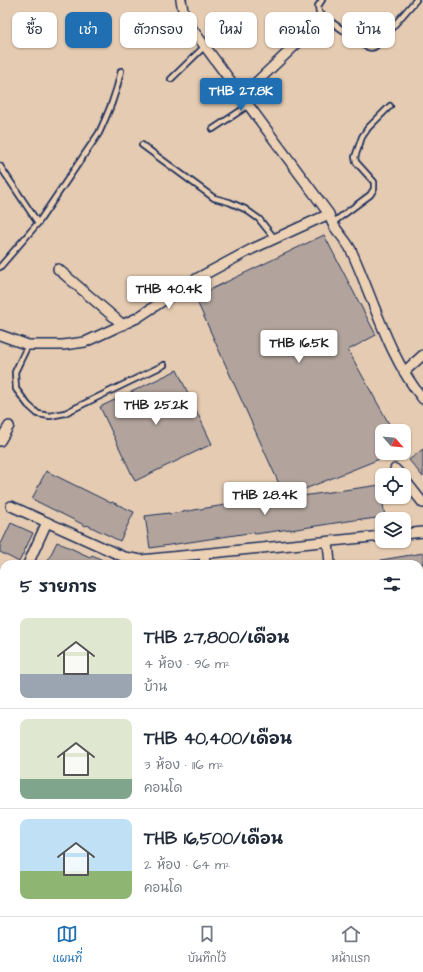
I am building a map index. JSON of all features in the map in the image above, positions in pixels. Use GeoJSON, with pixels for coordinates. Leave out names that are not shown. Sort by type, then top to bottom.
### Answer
{"type":"FeatureCollection","features":[{"type":"Feature","properties":{"kind":"street"},"geometry":{"type":"LineString","coordinates":[[181,0],[184,15],[205,46]]}},
{"type":"Feature","properties":{"kind":"street"},"geometry":{"type":"LineString","coordinates":[[206,48],[329,214],[332,224],[350,248],[390,344],[404,372],[423,399]]}},
{"type":"Feature","properties":{"kind":"street"},"geometry":{"type":"LineString","coordinates":[[242,96],[292,48]]}},
{"type":"Feature","properties":{"kind":"street"},"geometry":{"type":"LineString","coordinates":[[0,335],[28,345],[63,345],[85,342],[137,318],[196,279],[252,249],[329,214]]}},
{"type":"Feature","properties":{"kind":"street"},"geometry":{"type":"LineString","coordinates":[[58,268],[122,325]]}},
{"type":"Feature","properties":{"kind":"street"},"geometry":{"type":"LineString","coordinates":[[404,372],[423,355]]}},
{"type":"Feature","properties":{"kind":"street"},"geometry":{"type":"LineString","coordinates":[[0,440],[9,426]]}},
{"type":"Feature","properties":{"kind":"street"},"geometry":{"type":"LineString","coordinates":[[411,488],[423,503]]}},
{"type":"Feature","properties":{"kind":"street"},"geometry":{"type":"LineString","coordinates":[[11,506],[47,522],[120,560]]}},
{"type":"Feature","properties":{"kind":"street"},"geometry":{"type":"LineString","coordinates":[[30,560],[47,522]]}},
{"type":"Feature","properties":{"kind":"street"},"geometry":{"type":"LineString","coordinates":[[411,533],[423,532]]}},
{"type":"Feature","properties":{"kind":"street"},"geometry":{"type":"LineString","coordinates":[[141,560],[375,537]]}},
{"type":"Feature","properties":{"kind":"street"},"geometry":{"type":"LineString","coordinates":[[328,542],[330,560]]}},
{"type":"Feature","properties":{"kind":"street"},"geometry":{"type":"LineString","coordinates":[[204,554],[205,560]]}},
{"type":"Feature","properties":{"kind":"lane"},"geometry":{"type":"LineString","coordinates":[[322,0],[318,6],[319,13],[365,46],[374,48],[416,0]]}},
{"type":"Feature","properties":{"kind":"lane"},"geometry":{"type":"LineString","coordinates":[[171,79],[205,46]]}},
{"type":"Feature","properties":{"kind":"lane"},"geometry":{"type":"LineString","coordinates":[[0,266],[38,223],[98,133],[107,118],[117,92],[121,71]]}},
{"type":"Feature","properties":{"kind":"lane"},"geometry":{"type":"LineString","coordinates":[[213,130],[249,105]]}},
{"type":"Feature","properties":{"kind":"lane"},"geometry":{"type":"LineString","coordinates":[[332,224],[370,196],[374,189],[374,182],[356,162],[355,157],[362,137],[368,128],[390,106]]}},
{"type":"Feature","properties":{"kind":"lane"},"geometry":{"type":"LineString","coordinates":[[142,145],[214,198],[230,202],[245,209],[260,219],[275,239]]}},
{"type":"Feature","properties":{"kind":"lane"},"geometry":{"type":"LineString","coordinates":[[0,166],[38,223]]}},
{"type":"Feature","properties":{"kind":"lane"},"geometry":{"type":"LineString","coordinates":[[28,345],[15,372],[16,390],[28,405],[38,414],[50,416],[65,413],[164,365]]}},
{"type":"Feature","properties":{"kind":"building"},"geometry":{"type":"Polygon","coordinates":[[[324,235],[376,335],[348,350],[389,424],[375,424],[375,460],[377,460],[285,497],[195,297],[324,235]]]}},
{"type":"Feature","properties":{"kind":"building"},"geometry":{"type":"Polygon","coordinates":[[[177,370],[212,444],[135,481],[100,407],[177,370]]]}},
{"type":"Feature","properties":{"kind":"building"},"geometry":{"type":"Polygon","coordinates":[[[423,449],[423,477],[409,460],[411,460],[423,449]]]}},
{"type":"Feature","properties":{"kind":"building"},"geometry":{"type":"Polygon","coordinates":[[[46,471],[111,503],[112,502],[134,512],[120,541],[32,499],[46,471]]]}},
{"type":"Feature","properties":{"kind":"building"},"geometry":{"type":"Polygon","coordinates":[[[375,486],[375,504],[383,504],[384,512],[375,512],[375,518],[255,534],[255,532],[150,548],[145,516],[169,514],[238,503],[238,505],[375,486]]]}},
{"type":"Feature","properties":{"kind":"building"},"geometry":{"type":"Polygon","coordinates":[[[11,523],[33,533],[20,560],[15,560],[0,552],[0,546],[11,523]]]}},
{"type":"Feature","properties":{"kind":"building"},"geometry":{"type":"Polygon","coordinates":[[[57,542],[90,557],[92,555],[103,560],[48,560],[57,542]]]}},
{"type":"Feature","properties":{"kind":"building"},"geometry":{"type":"Polygon","coordinates":[[[423,553],[423,560],[381,560],[423,553]]]}}]}
